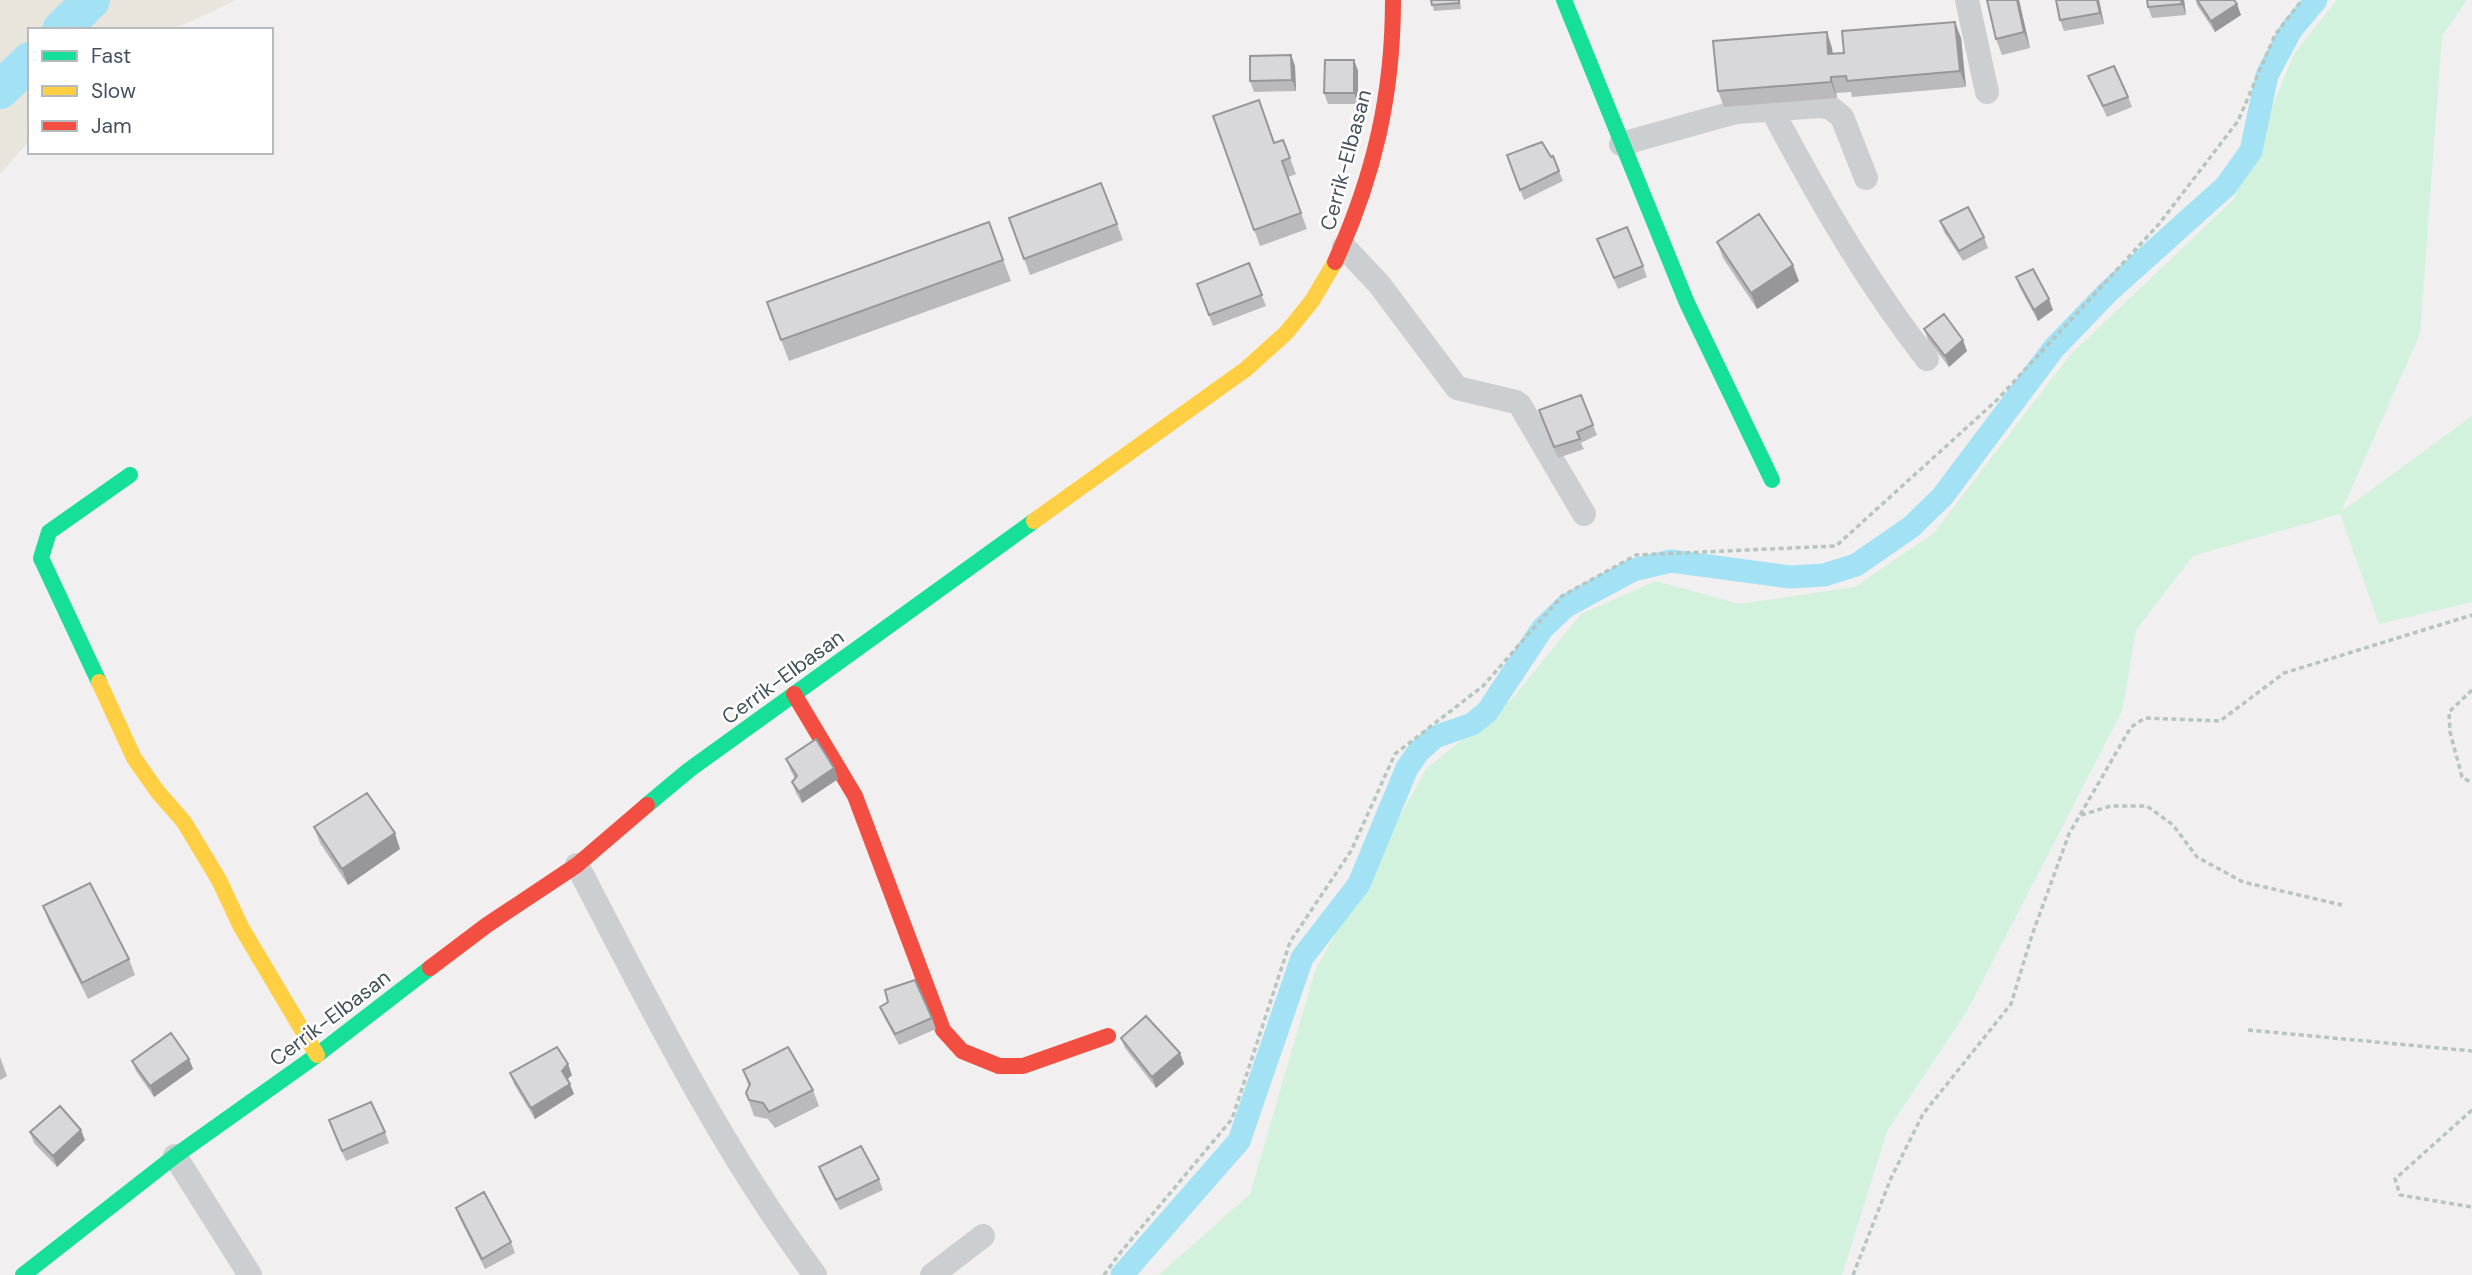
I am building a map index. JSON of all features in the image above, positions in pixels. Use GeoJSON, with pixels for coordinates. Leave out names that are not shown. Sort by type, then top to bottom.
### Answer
{"type":"FeatureCollection","features":[{"type":"Feature","properties":{"kind":"main road","name":"Cerrik-Elbasan"},"geometry":{"type":"LineString","coordinates":[[23,1275],[175,1156],[317,1055],[487,925],[577,864],[689,770],[1247,369],[1287,332],[1344,247],[1363,193],[1381,124],[1391,68],[1393,0]]}},
{"type":"Feature","properties":{"kind":"main road"},"geometry":{"type":"LineString","coordinates":[[1564,0],[1687,303],[1772,480]]}},
{"type":"Feature","properties":{"kind":"main road"},"geometry":{"type":"LineString","coordinates":[[130,475],[49,532],[41,558],[134,758],[157,791],[184,822],[219,880],[240,927],[317,1055]]}},
{"type":"Feature","properties":{"kind":"main road"},"geometry":{"type":"LineString","coordinates":[[794,694],[855,796],[943,1030],[962,1051],[999,1066],[1023,1066],[1108,1036]]}},
{"type":"Feature","properties":{"kind":"street"},"geometry":{"type":"LineString","coordinates":[[1967,0],[1987,92]]}},
{"type":"Feature","properties":{"kind":"street"},"geometry":{"type":"LineString","coordinates":[[1621,144],[1736,112],[1821,106],[1838,112],[1842,117],[1866,178]]}},
{"type":"Feature","properties":{"kind":"street"},"geometry":{"type":"LineString","coordinates":[[1771,108],[1808,178],[1852,251],[1895,318],[1927,359]]}},
{"type":"Feature","properties":{"kind":"street"},"geometry":{"type":"LineString","coordinates":[[1344,247],[1379,284],[1457,388],[1520,405],[1584,514]]}},
{"type":"Feature","properties":{"kind":"street"},"geometry":{"type":"LineString","coordinates":[[577,864],[691,1084],[730,1150],[815,1275]]}},
{"type":"Feature","properties":{"kind":"street"},"geometry":{"type":"LineString","coordinates":[[175,1156],[250,1275]]}},
{"type":"Feature","properties":{"kind":"street"},"geometry":{"type":"LineString","coordinates":[[932,1275],[983,1236]]}},
{"type":"Feature","properties":{"kind":"path"},"geometry":{"type":"LineString","coordinates":[[1104,1275],[1232,1119],[1290,943],[1352,851],[1395,754],[1483,686],[1562,596],[1636,555],[1836,546],[1997,400],[2159,224],[2238,121],[2275,35],[2302,0]]}},
{"type":"Feature","properties":{"kind":"path"},"geometry":{"type":"LineString","coordinates":[[1853,1275],[1891,1178],[1923,1114],[2011,1004],[2052,876],[2069,834],[2132,727],[2145,718],[2220,721],[2284,673],[2472,615]]}},
{"type":"Feature","properties":{"kind":"path"},"geometry":{"type":"LineString","coordinates":[[2472,690],[2449,712],[2450,732],[2462,777],[2472,783]]}},
{"type":"Feature","properties":{"kind":"path"},"geometry":{"type":"LineString","coordinates":[[2079,816],[2111,806],[2147,806],[2173,825],[2197,856],[2243,882],[2342,905]]}},
{"type":"Feature","properties":{"kind":"path"},"geometry":{"type":"LineString","coordinates":[[2248,1030],[2472,1051]]}},
{"type":"Feature","properties":{"kind":"path"},"geometry":{"type":"LineString","coordinates":[[2472,1110],[2395,1180],[2400,1195],[2472,1207]]}},
{"type":"Feature","properties":{"kind":"green space"},"geometry":{"type":"Polygon","coordinates":[[[2337,0],[2467,0],[2442,36],[2420,334],[2341,512],[2472,416],[2472,602],[2379,624],[2340,514],[2193,556],[2136,630],[2122,711],[1967,1011],[1887,1131],[1842,1275],[1159,1275],[1250,1194],[1315,971],[1426,769],[1512,699],[1581,614],[1656,581],[1739,604],[1855,587],[1934,533],[2070,355],[2233,200],[2294,54],[2337,0]]]}},
{"type":"Feature","properties":{"kind":"sand"},"geometry":{"type":"Polygon","coordinates":[[[0,0],[236,0],[171,28],[28,28],[28,142],[0,174],[0,0]]]}},
{"type":"Feature","properties":{"kind":"building"},"geometry":{"type":"Polygon","coordinates":[[[1431,0],[1459,0],[1459,3],[1432,5],[1431,0]]]}},
{"type":"Feature","properties":{"kind":"building"},"geometry":{"type":"Polygon","coordinates":[[[1987,0],[2017,0],[2024,32],[1996,39],[1987,0]]]}},
{"type":"Feature","properties":{"kind":"building"},"geometry":{"type":"Polygon","coordinates":[[[2056,0],[2097,0],[2100,13],[2060,20],[2056,0]]]}},
{"type":"Feature","properties":{"kind":"building"},"geometry":{"type":"Polygon","coordinates":[[[2147,0],[2181,0],[2182,4],[2148,7],[2147,0]]]}},
{"type":"Feature","properties":{"kind":"building"},"geometry":{"type":"Polygon","coordinates":[[[2197,0],[2234,0],[2237,4],[2211,21],[2197,0]]]}},
{"type":"Feature","properties":{"kind":"building"},"geometry":{"type":"Polygon","coordinates":[[[1955,22],[1960,71],[1847,81],[1846,76],[1831,77],[1831,82],[1718,91],[1713,41],[1827,32],[1828,54],[1844,53],[1842,31],[1955,22]]]}},
{"type":"Feature","properties":{"kind":"building"},"geometry":{"type":"Polygon","coordinates":[[[1291,55],[1292,80],[1250,81],[1250,56],[1291,55]]]}},
{"type":"Feature","properties":{"kind":"building"},"geometry":{"type":"Polygon","coordinates":[[[1325,60],[1354,60],[1354,93],[1324,93],[1325,60]]]}},
{"type":"Feature","properties":{"kind":"building"},"geometry":{"type":"Polygon","coordinates":[[[2114,66],[2128,97],[2103,106],[2088,76],[2114,66]]]}},
{"type":"Feature","properties":{"kind":"building"},"geometry":{"type":"Polygon","coordinates":[[[1259,100],[1274,143],[1283,140],[1290,158],[1282,161],[1301,213],[1254,230],[1213,116],[1259,100]]]}},
{"type":"Feature","properties":{"kind":"building"},"geometry":{"type":"Polygon","coordinates":[[[1542,142],[1551,157],[1553,156],[1559,171],[1520,190],[1507,155],[1542,142]]]}},
{"type":"Feature","properties":{"kind":"building"},"geometry":{"type":"Polygon","coordinates":[[[1101,183],[1117,224],[1024,259],[1009,218],[1101,183]]]}},
{"type":"Feature","properties":{"kind":"building"},"geometry":{"type":"Polygon","coordinates":[[[1968,207],[1984,237],[1959,251],[1940,221],[1968,207]]]}},
{"type":"Feature","properties":{"kind":"building"},"geometry":{"type":"Polygon","coordinates":[[[1759,214],[1793,265],[1751,293],[1717,242],[1759,214]]]}},
{"type":"Feature","properties":{"kind":"building"},"geometry":{"type":"Polygon","coordinates":[[[989,222],[1003,260],[781,340],[767,302],[989,222]]]}},
{"type":"Feature","properties":{"kind":"building"},"geometry":{"type":"Polygon","coordinates":[[[1627,227],[1643,266],[1614,278],[1597,239],[1627,227]]]}},
{"type":"Feature","properties":{"kind":"building"},"geometry":{"type":"Polygon","coordinates":[[[1249,263],[1262,295],[1209,315],[1197,284],[1249,263]]]}},
{"type":"Feature","properties":{"kind":"building"},"geometry":{"type":"Polygon","coordinates":[[[2033,269],[2049,299],[2034,310],[2016,277],[2033,269]]]}},
{"type":"Feature","properties":{"kind":"building"},"geometry":{"type":"Polygon","coordinates":[[[1944,314],[1963,340],[1945,356],[1924,329],[1944,314]]]}},
{"type":"Feature","properties":{"kind":"building"},"geometry":{"type":"Polygon","coordinates":[[[1581,395],[1593,425],[1577,432],[1580,439],[1554,447],[1539,410],[1581,395]]]}},
{"type":"Feature","properties":{"kind":"building"},"geometry":{"type":"Polygon","coordinates":[[[816,739],[834,768],[799,792],[792,782],[797,776],[786,759],[816,739]]]}},
{"type":"Feature","properties":{"kind":"building"},"geometry":{"type":"Polygon","coordinates":[[[367,793],[395,833],[342,869],[314,827],[367,793]]]}},
{"type":"Feature","properties":{"kind":"building"},"geometry":{"type":"Polygon","coordinates":[[[90,883],[129,959],[82,983],[43,906],[90,883]]]}},
{"type":"Feature","properties":{"kind":"building"},"geometry":{"type":"Polygon","coordinates":[[[915,980],[932,1018],[895,1034],[880,1007],[888,1002],[885,990],[915,980]]]}},
{"type":"Feature","properties":{"kind":"building"},"geometry":{"type":"Polygon","coordinates":[[[1146,1016],[1180,1053],[1152,1077],[1121,1038],[1146,1016]]]}},
{"type":"Feature","properties":{"kind":"building"},"geometry":{"type":"Polygon","coordinates":[[[171,1033],[189,1059],[150,1086],[132,1061],[171,1033]]]}},
{"type":"Feature","properties":{"kind":"building"},"geometry":{"type":"Polygon","coordinates":[[[557,1047],[568,1064],[562,1071],[570,1084],[531,1108],[510,1073],[557,1047]]]}},
{"type":"Feature","properties":{"kind":"building"},"geometry":{"type":"Polygon","coordinates":[[[788,1047],[813,1090],[769,1112],[763,1103],[749,1100],[746,1093],[750,1084],[743,1070],[788,1047]]]}},
{"type":"Feature","properties":{"kind":"building"},"geometry":{"type":"Polygon","coordinates":[[[371,1102],[385,1132],[342,1151],[329,1120],[371,1102]]]}},
{"type":"Feature","properties":{"kind":"building"},"geometry":{"type":"Polygon","coordinates":[[[60,1106],[81,1130],[53,1156],[30,1132],[60,1106]]]}},
{"type":"Feature","properties":{"kind":"building"},"geometry":{"type":"Polygon","coordinates":[[[861,1146],[879,1179],[836,1200],[819,1167],[861,1146]]]}},
{"type":"Feature","properties":{"kind":"building"},"geometry":{"type":"Polygon","coordinates":[[[484,1192],[511,1242],[482,1259],[456,1208],[484,1192]]]}},
{"type":"Feature","properties":{"kind":"waterway"},"geometry":{"type":"LineString","coordinates":[[63,28],[91,0]]}},
{"type":"Feature","properties":{"kind":"waterway"},"geometry":{"type":"LineString","coordinates":[[1122,1275],[1239,1141],[1302,958],[1359,884],[1407,768],[1419,751],[1435,737],[1472,724],[1487,712],[1542,629],[1566,606],[1633,570],[1671,561],[1790,577],[1824,575],[1856,565],[1911,527],[1942,497],[2054,348],[2108,292],[2226,186],[2251,151],[2267,75],[2291,30],[2316,0]]}},
{"type":"Feature","properties":{"kind":"waterway"},"geometry":{"type":"LineString","coordinates":[[0,90],[28,63]]}},
{"type":"Feature","properties":{"kind":"traffic: fast"},"geometry":{"type":"LineString","coordinates":[[1564,0],[1687,303],[1772,480]]}},
{"type":"Feature","properties":{"kind":"traffic: fast"},"geometry":{"type":"LineString","coordinates":[[99,682],[41,558],[49,532],[130,475]]}},
{"type":"Feature","properties":{"kind":"traffic: fast"},"geometry":{"type":"LineString","coordinates":[[647,805],[689,770],[1034,521]]}},
{"type":"Feature","properties":{"kind":"traffic: fast"},"geometry":{"type":"LineString","coordinates":[[23,1275],[175,1156],[317,1055],[430,968]]}},
{"type":"Feature","properties":{"kind":"traffic: slow"},"geometry":{"type":"LineString","coordinates":[[1034,521],[1246,369],[1286,333],[1312,301],[1335,262]]}},
{"type":"Feature","properties":{"kind":"traffic: slow"},"geometry":{"type":"LineString","coordinates":[[99,682],[134,758],[157,791],[184,822],[219,880],[241,927],[317,1055]]}},
{"type":"Feature","properties":{"kind":"traffic: jam"},"geometry":{"type":"LineString","coordinates":[[1335,262],[1361,198],[1379,134],[1389,69],[1393,0]]}},
{"type":"Feature","properties":{"kind":"traffic: jam"},"geometry":{"type":"LineString","coordinates":[[794,694],[855,796],[943,1030],[962,1051],[999,1066],[1023,1066],[1108,1036]]}},
{"type":"Feature","properties":{"kind":"traffic: jam"},"geometry":{"type":"LineString","coordinates":[[430,968],[487,925],[577,865],[647,805]]}}]}
